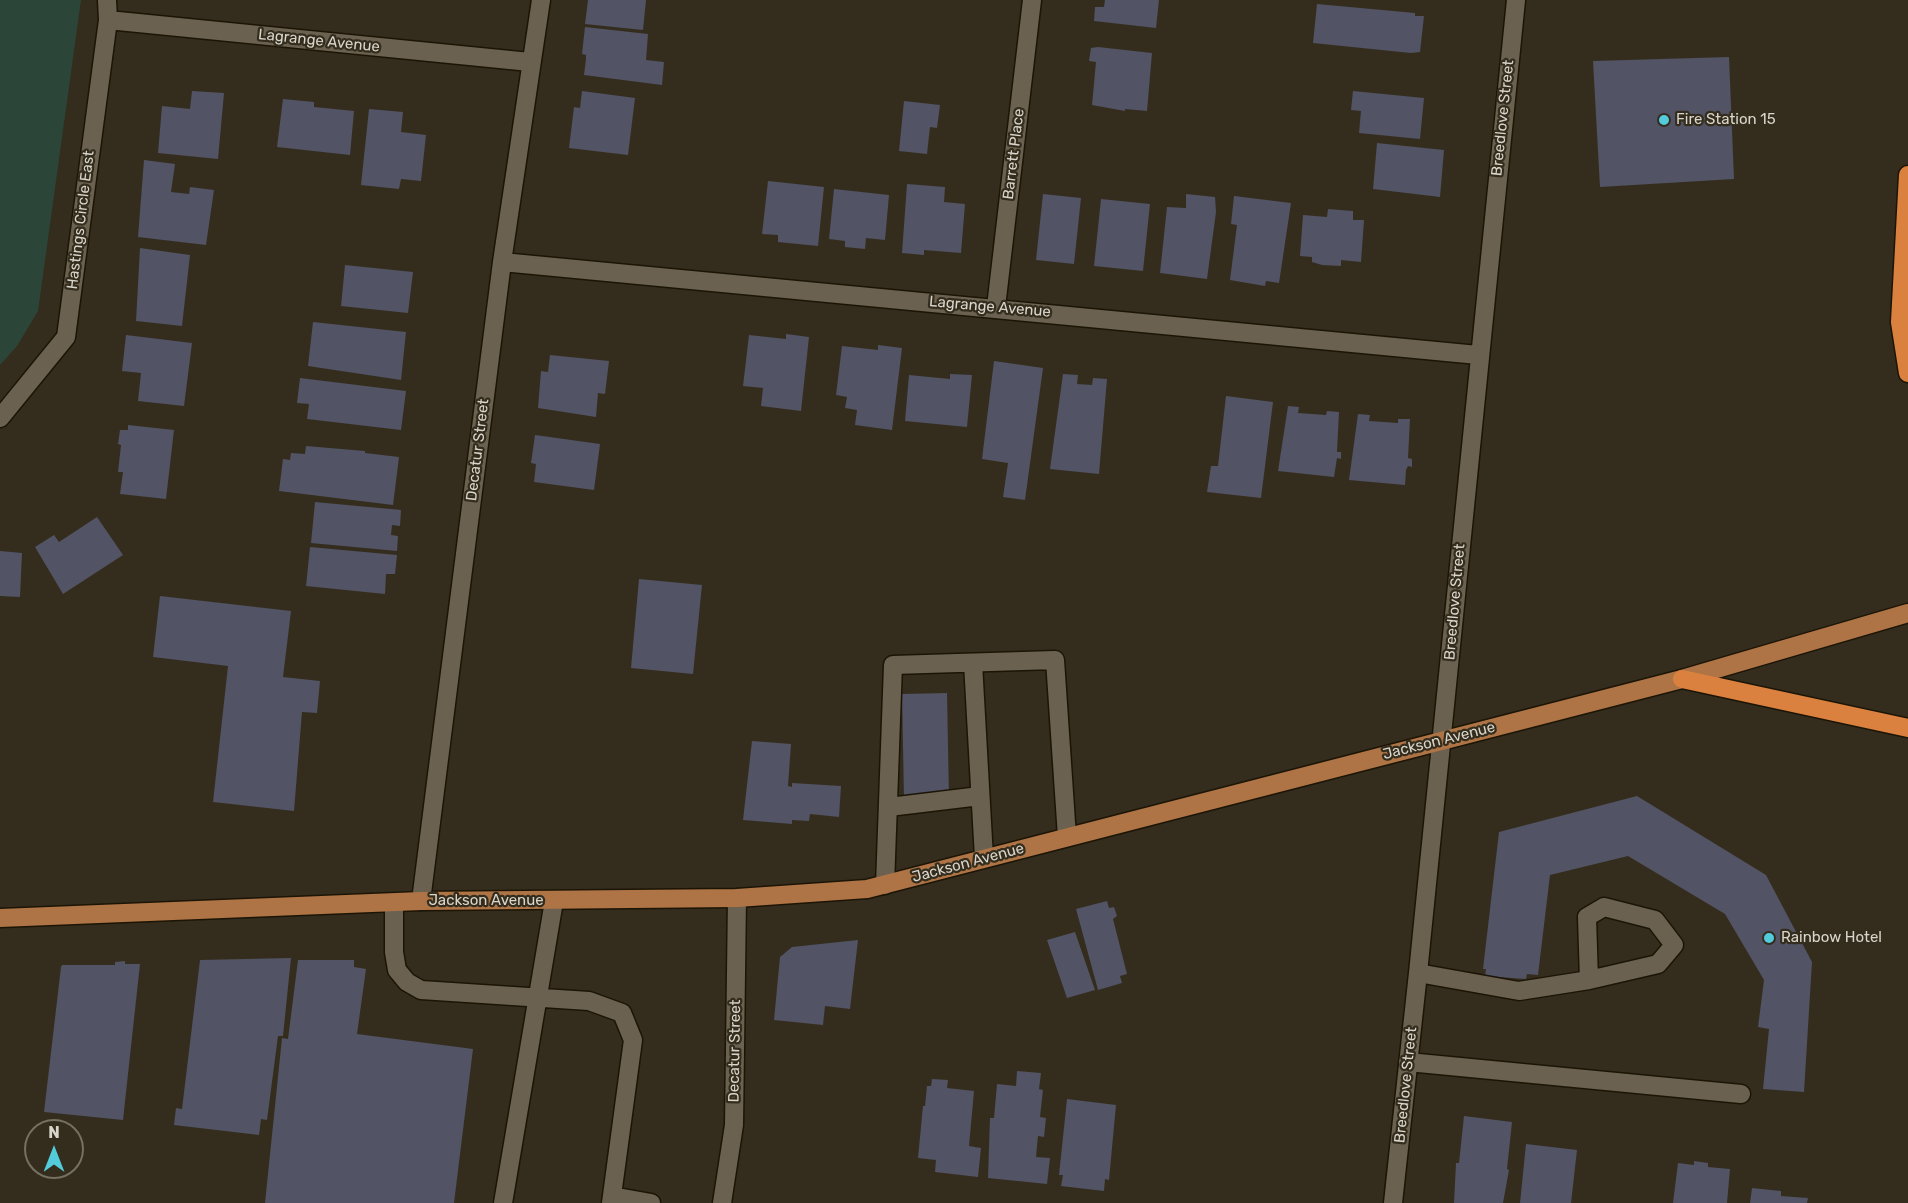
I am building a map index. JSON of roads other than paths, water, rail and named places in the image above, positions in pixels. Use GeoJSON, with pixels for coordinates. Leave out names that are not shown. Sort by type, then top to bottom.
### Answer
{"type":"FeatureCollection","features":[{"type":"Feature","properties":{"kind":"highway"},"geometry":{"type":"LineString","coordinates":[[1908,174],[1900,322],[1908,373]]}},
{"type":"Feature","properties":{"kind":"highway"},"geometry":{"type":"LineString","coordinates":[[1682,679],[1908,728]]}},
{"type":"Feature","properties":{"kind":"main road","name":"Jackson Avenue"},"geometry":{"type":"LineString","coordinates":[[0,918],[422,902],[737,898],[885,885],[1682,679],[1908,614]]}},
{"type":"Feature","properties":{"kind":"street","name":"Hastings Circle East"},"geometry":{"type":"LineString","coordinates":[[0,418],[66,337],[108,20],[107,0]]}},
{"type":"Feature","properties":{"kind":"street","name":"Decatur Street"},"geometry":{"type":"LineString","coordinates":[[422,902],[502,262],[541,0]]}},
{"type":"Feature","properties":{"kind":"street","name":"Barrett Place"},"geometry":{"type":"LineString","coordinates":[[996,307],[1032,0]]}},
{"type":"Feature","properties":{"kind":"street","name":"Breedlove Street"},"geometry":{"type":"LineString","coordinates":[[1393,1203],[1516,0]]}},
{"type":"Feature","properties":{"kind":"street","name":"Lagrange Avenue"},"geometry":{"type":"LineString","coordinates":[[108,20],[530,62]]}},
{"type":"Feature","properties":{"kind":"street","name":"Lagrange Avenue"},"geometry":{"type":"LineString","coordinates":[[502,262],[996,307],[1478,355]]}},
{"type":"Feature","properties":{"kind":"street"},"geometry":{"type":"LineString","coordinates":[[885,885],[893,665],[1055,660],[1067,837]]}},
{"type":"Feature","properties":{"kind":"street"},"geometry":{"type":"LineString","coordinates":[[973,663],[984,858]]}},
{"type":"Feature","properties":{"kind":"street"},"geometry":{"type":"LineString","coordinates":[[889,807],[980,796]]}},
{"type":"Feature","properties":{"kind":"street","name":"Decatur Street"},"geometry":{"type":"LineString","coordinates":[[722,1203],[734,1125],[737,898]]}},
{"type":"Feature","properties":{"kind":"street"},"geometry":{"type":"LineString","coordinates":[[503,1203],[554,901]]}},
{"type":"Feature","properties":{"kind":"street"},"geometry":{"type":"LineString","coordinates":[[393,904],[393,952],[397,970],[407,982],[421,990],[589,1001],[622,1013],[633,1040],[611,1199],[651,1203]]}},
{"type":"Feature","properties":{"kind":"street"},"geometry":{"type":"LineString","coordinates":[[1418,973],[1519,991],[1589,980],[1658,964],[1674,945],[1655,920],[1604,907],[1587,917],[1589,980]]}},
{"type":"Feature","properties":{"kind":"street"},"geometry":{"type":"LineString","coordinates":[[1408,1062],[1741,1094]]}},
{"type":"Feature","properties":{"kind":"place","name":"Fire Station 15"},"geometry":{"type":"Point","coordinates":[1664,120]}},
{"type":"Feature","properties":{"kind":"place","name":"Rainbow Hotel"},"geometry":{"type":"Point","coordinates":[1769,938]}}]}
